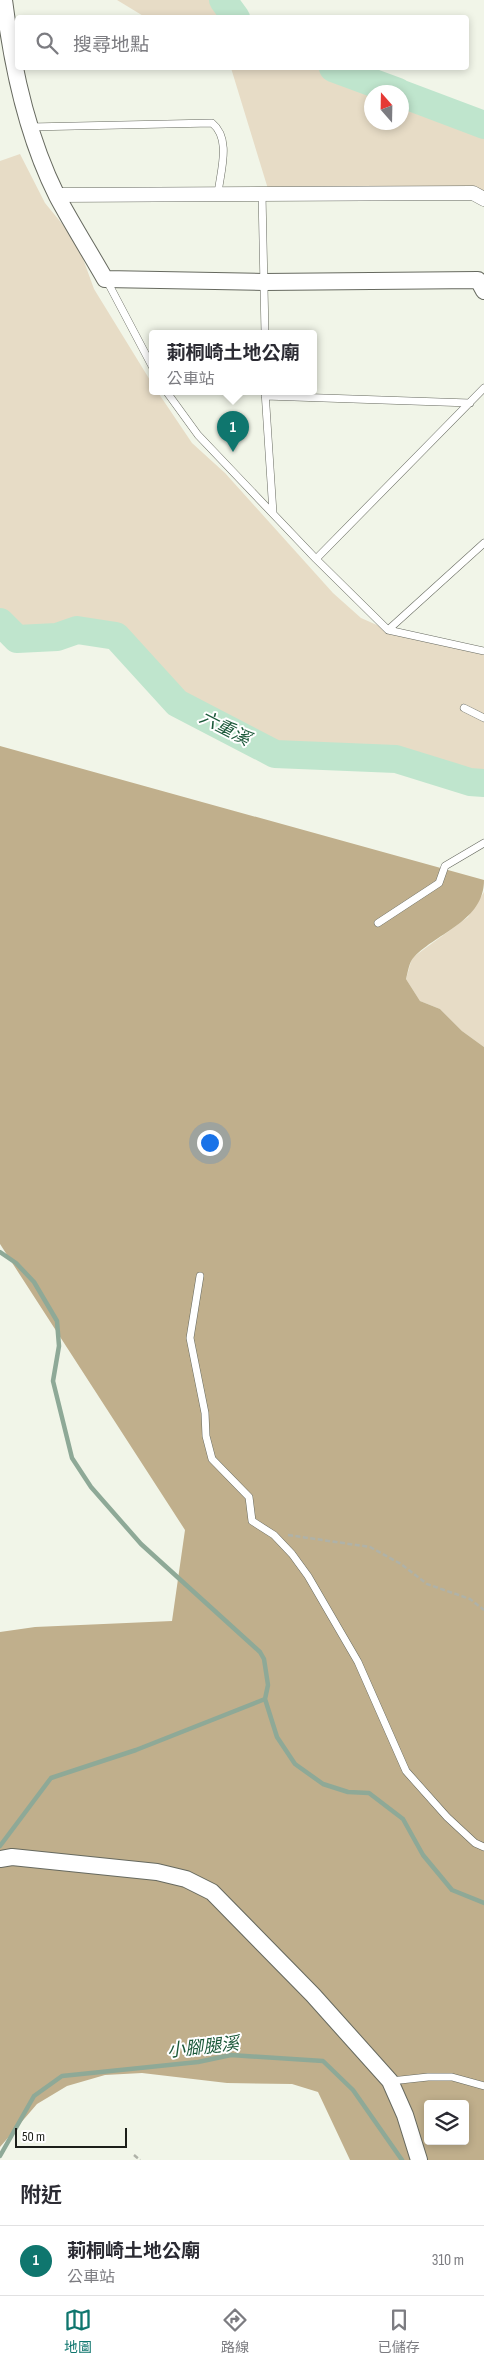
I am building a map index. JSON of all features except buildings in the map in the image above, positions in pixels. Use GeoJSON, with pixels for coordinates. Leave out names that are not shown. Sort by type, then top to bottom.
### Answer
{"type":"FeatureCollection","features":[{"type":"Feature","properties":{"kind":"street"},"geometry":{"type":"LineString","coordinates":[[4,0],[8,32],[15,62]]}},
{"type":"Feature","properties":{"kind":"street"},"geometry":{"type":"LineString","coordinates":[[17,70],[30,127],[57,195],[106,279],[264,282],[478,280],[484,291]]}},
{"type":"Feature","properties":{"kind":"street"},"geometry":{"type":"LineString","coordinates":[[57,195],[473,193],[484,199]]}},
{"type":"Feature","properties":{"kind":"street"},"geometry":{"type":"LineString","coordinates":[[0,1859],[12,1857],[157,1872],[186,1879],[212,1892],[314,1995],[390,2081],[405,2115],[419,2160]]}},
{"type":"Feature","properties":{"kind":"lane"},"geometry":{"type":"LineString","coordinates":[[30,127],[212,123],[218,128],[224,143],[218,194]]}},
{"type":"Feature","properties":{"kind":"lane"},"geometry":{"type":"LineString","coordinates":[[262,193],[265,330]]}},
{"type":"Feature","properties":{"kind":"lane"},"geometry":{"type":"LineString","coordinates":[[106,279],[149,360]]}},
{"type":"Feature","properties":{"kind":"lane"},"geometry":{"type":"LineString","coordinates":[[316,559],[484,388]]}},
{"type":"Feature","properties":{"kind":"lane"},"geometry":{"type":"LineString","coordinates":[[169,395],[198,435],[316,559],[388,630],[484,652]]}},
{"type":"Feature","properties":{"kind":"lane"},"geometry":{"type":"LineString","coordinates":[[265,395],[273,514]]}},
{"type":"Feature","properties":{"kind":"lane"},"geometry":{"type":"LineString","coordinates":[[306,395],[470,403]]}},
{"type":"Feature","properties":{"kind":"lane"},"geometry":{"type":"LineString","coordinates":[[388,630],[484,543]]}},
{"type":"Feature","properties":{"kind":"lane"},"geometry":{"type":"LineString","coordinates":[[464,708],[484,718]]}},
{"type":"Feature","properties":{"kind":"lane"},"geometry":{"type":"LineString","coordinates":[[378,923],[439,883],[445,866],[484,843]]}},
{"type":"Feature","properties":{"kind":"lane"},"geometry":{"type":"LineString","coordinates":[[200,1276],[190,1338],[206,1413],[206,1436],[212,1459],[249,1497],[252,1521],[274,1535],[292,1554],[308,1576],[346,1640],[406,1771],[447,1817],[484,1847]]}},
{"type":"Feature","properties":{"kind":"lane"},"geometry":{"type":"LineString","coordinates":[[390,2081],[428,2077],[452,2078],[484,2086]]}},
{"type":"Feature","properties":{"kind":"path"},"geometry":{"type":"LineString","coordinates":[[274,1535],[300,1536],[370,1547],[401,1564],[427,1584],[470,1599],[484,1610]]}},
{"type":"Feature","properties":{"kind":"path"},"geometry":{"type":"LineString","coordinates":[[134,2155],[140,2160]]}},
{"type":"Feature","properties":{"kind":"shaded area"},"geometry":{"type":"Polygon","coordinates":[[[117,0],[223,0],[234,15],[142,15],[117,0]]]}},
{"type":"Feature","properties":{"kind":"shaded area"},"geometry":{"type":"Polygon","coordinates":[[[232,70],[338,70],[379,85],[364,85],[364,130],[409,130],[409,97],[484,125],[484,196],[465,186],[268,189],[232,70]]]}},
{"type":"Feature","properties":{"kind":"shaded area"},"geometry":{"type":"Polygon","coordinates":[[[20,154],[45,203],[77,242],[94,289],[149,378],[149,395],[160,395],[192,443],[225,473],[333,593],[361,618],[386,629],[484,652],[484,783],[470,782],[396,759],[275,754],[177,703],[116,636],[77,630],[57,637],[17,639],[0,622],[0,161],[20,154]]]}},
{"type":"Feature","properties":{"kind":"shaded area"},"geometry":{"type":"Polygon","coordinates":[[[0,746],[484,880],[482,894],[476,906],[468,916],[412,959],[406,979],[420,1001],[440,1009],[462,1031],[484,1047],[484,2160],[350,2160],[318,2092],[292,2084],[227,2083],[142,2073],[105,2075],[67,2086],[37,2104],[0,2147],[0,1632],[35,1627],[172,1621],[185,1530],[0,1244],[0,746]]]}},
{"type":"Feature","properties":{"kind":"shaded area"},"geometry":{"type":"Polygon","coordinates":[[[484,892],[484,1047],[462,1031],[440,1009],[420,1001],[406,979],[412,958],[468,917],[484,892]]]}},
{"type":"Feature","properties":{"kind":"waterway","name":"六重溪"},"geometry":{"type":"LineString","coordinates":[[223,0],[234,15]]}},
{"type":"Feature","properties":{"kind":"waterway","name":"六重溪"},"geometry":{"type":"LineString","coordinates":[[338,70],[379,85]]}},
{"type":"Feature","properties":{"kind":"waterway","name":"六重溪"},"geometry":{"type":"LineString","coordinates":[[409,97],[484,125]]}},
{"type":"Feature","properties":{"kind":"waterway","name":"六重溪"},"geometry":{"type":"LineString","coordinates":[[0,622],[17,639],[57,637],[77,630],[116,636],[177,703],[275,754],[396,759],[470,782],[484,783]]}},
{"type":"Feature","properties":{"kind":"waterway"},"geometry":{"type":"LineString","coordinates":[[0,1252],[16,1263],[34,1282],[57,1321],[59,1346],[53,1381],[72,1458],[91,1487],[141,1544],[260,1652],[264,1659],[268,1685],[265,1699],[277,1737],[295,1764],[323,1784],[348,1792],[369,1793],[403,1819],[423,1855],[452,1890],[484,1903]]}},
{"type":"Feature","properties":{"kind":"waterway"},"geometry":{"type":"LineString","coordinates":[[0,1846],[51,1778],[136,1750],[265,1699]]}},
{"type":"Feature","properties":{"kind":"waterway","name":"小腳腿溪"},"geometry":{"type":"LineString","coordinates":[[0,2156],[34,2096],[62,2076],[198,2062],[231,2055],[323,2061],[353,2090],[402,2160]]}},
{"type":"Feature","properties":{"kind":"place","name":"莿桐崎土地公廟"},"geometry":{"type":"Point","coordinates":[233,452]}}]}
